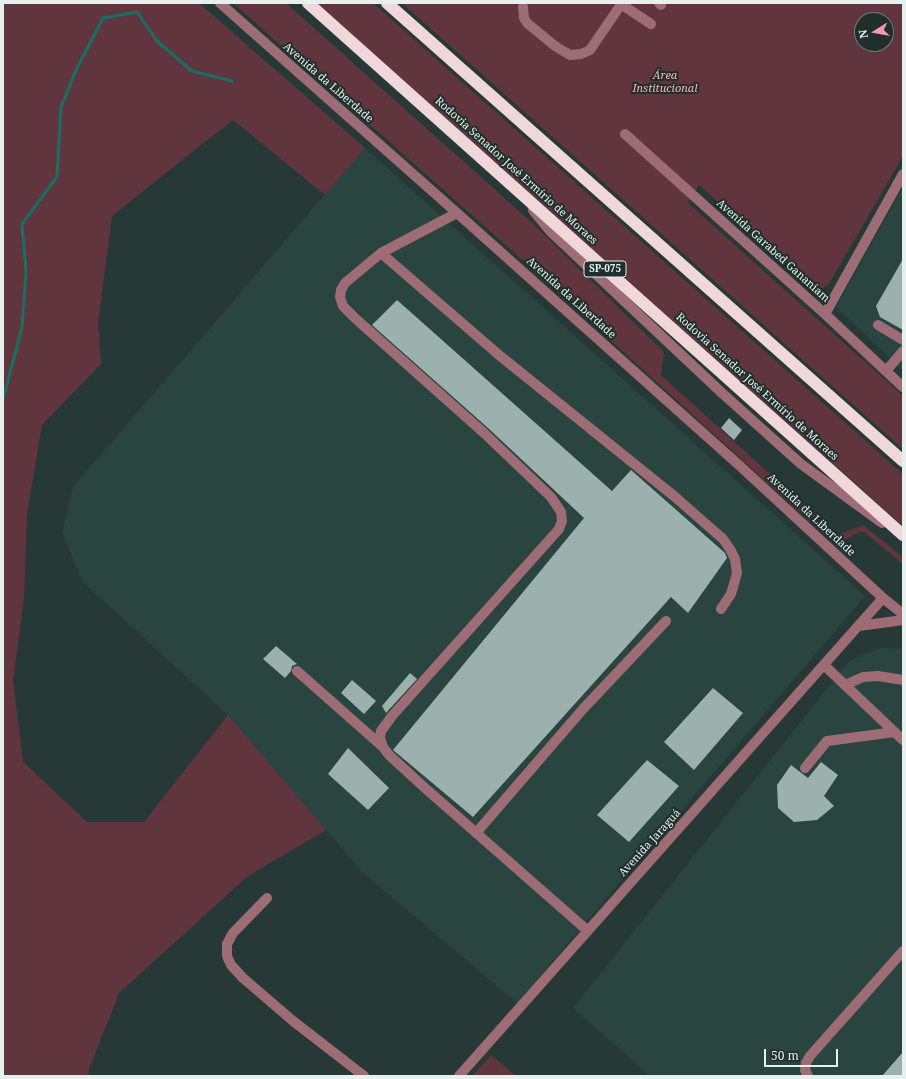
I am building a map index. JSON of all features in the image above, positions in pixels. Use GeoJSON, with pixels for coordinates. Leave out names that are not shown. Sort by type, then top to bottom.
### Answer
{"type":"FeatureCollection","features":[{"type":"Feature","properties":{"kind":"highway","name":"Rodovia Senador José Ermírio de Moraes"},"geometry":{"type":"LineString","coordinates":[[308,3],[903,536]]}},
{"type":"Feature","properties":{"kind":"highway"},"geometry":{"type":"LineString","coordinates":[[387,3],[903,461]]}},
{"type":"Feature","properties":{"kind":"street","name":"Avenida da Liberdade"},"geometry":{"type":"LineString","coordinates":[[220,3],[457,212],[740,466],[883,598],[903,614]]}},
{"type":"Feature","properties":{"kind":"street"},"geometry":{"type":"LineString","coordinates":[[523,7],[524,18],[527,23],[555,46],[570,55],[581,54],[590,50],[622,4],[651,24]]}},
{"type":"Feature","properties":{"kind":"street","name":"Avenida Garabed Gananiam"},"geometry":{"type":"LineString","coordinates":[[625,134],[825,314],[903,387]]}},
{"type":"Feature","properties":{"kind":"street"},"geometry":{"type":"LineString","coordinates":[[825,314],[903,174]]}},
{"type":"Feature","properties":{"kind":"street"},"geometry":{"type":"LineString","coordinates":[[382,746],[380,738],[381,731],[392,716],[559,529],[562,521],[561,512],[551,497],[484,433],[343,306],[340,297],[341,290],[345,282],[381,253],[457,212]]}},
{"type":"Feature","properties":{"kind":"street"},"geometry":{"type":"LineString","coordinates":[[381,253],[499,355],[629,459],[723,539],[735,559],[737,573],[731,594],[721,609]]}},
{"type":"Feature","properties":{"kind":"street"},"geometry":{"type":"LineString","coordinates":[[878,325],[903,340]]}},
{"type":"Feature","properties":{"kind":"street"},"geometry":{"type":"LineString","coordinates":[[886,371],[903,351]]}},
{"type":"Feature","properties":{"kind":"street","name":"Avenida Jaraguá"},"geometry":{"type":"LineString","coordinates":[[459,1076],[883,598]]}},
{"type":"Feature","properties":{"kind":"street"},"geometry":{"type":"LineString","coordinates":[[859,626],[903,620]]}},
{"type":"Feature","properties":{"kind":"street"},"geometry":{"type":"LineString","coordinates":[[476,833],[583,709],[666,621]]}},
{"type":"Feature","properties":{"kind":"street"},"geometry":{"type":"LineString","coordinates":[[824,665],[903,740]]}},
{"type":"Feature","properties":{"kind":"street"},"geometry":{"type":"LineString","coordinates":[[297,671],[382,746],[389,755],[476,833],[588,930]]}},
{"type":"Feature","properties":{"kind":"street"},"geometry":{"type":"LineString","coordinates":[[845,684],[863,677],[878,676],[903,680]]}},
{"type":"Feature","properties":{"kind":"street"},"geometry":{"type":"LineString","coordinates":[[805,768],[827,741],[895,732]]}},
{"type":"Feature","properties":{"kind":"street"},"geometry":{"type":"LineString","coordinates":[[267,898],[232,933],[227,944],[227,956],[231,965],[243,978],[293,1021],[364,1076]]}},
{"type":"Feature","properties":{"kind":"street"},"geometry":{"type":"LineString","coordinates":[[808,1076],[805,1070],[806,1062],[810,1056],[903,950]]}},
{"type":"Feature","properties":{"kind":"shaded area"},"geometry":{"type":"Polygon","coordinates":[[[365,148],[865,596],[517,1003],[361,871],[228,715],[82,581],[62,533],[73,487],[365,148]]]}},
{"type":"Feature","properties":{"kind":"shaded area"},"geometry":{"type":"Polygon","coordinates":[[[903,188],[903,371],[836,307],[903,188]]]}},
{"type":"Feature","properties":{"kind":"shaded area"},"geometry":{"type":"Polygon","coordinates":[[[880,648],[903,649],[903,1076],[650,1076],[573,1008],[849,661],[880,648]]]}},
{"type":"Feature","properties":{"kind":"green space"},"geometry":{"type":"Polygon","coordinates":[[[3,3],[199,3],[365,148],[325,195],[233,120],[112,216],[98,323],[101,364],[42,425],[27,514],[24,598],[13,681],[23,762],[87,822],[144,822],[228,715],[326,830],[248,876],[119,993],[89,1069],[88,1076],[3,1076],[3,3]]]}},
{"type":"Feature","properties":{"kind":"green space"},"geometry":{"type":"Polygon","coordinates":[[[233,3],[286,3],[528,219],[664,352],[661,375],[837,535],[863,525],[903,557],[903,564],[864,532],[859,532],[842,541],[838,547],[527,264],[233,3]]]}},
{"type":"Feature","properties":{"kind":"green space"},"geometry":{"type":"Polygon","coordinates":[[[316,3],[373,3],[903,474],[903,526],[316,3]]]}},
{"type":"Feature","properties":{"kind":"green space","name":"Área Institucional"},"geometry":{"type":"Polygon","coordinates":[[[402,3],[900,3],[903,6],[903,156],[829,284],[823,288],[817,288],[811,284],[699,185],[688,203],[903,396],[903,449],[402,3]]]}},
{"type":"Feature","properties":{"kind":"green space"},"geometry":{"type":"Polygon","coordinates":[[[491,1055],[516,1076],[472,1076],[491,1055]]]}},
{"type":"Feature","properties":{"kind":"building"},"geometry":{"type":"Polygon","coordinates":[[[903,259],[903,330],[880,317],[876,306],[903,259]]]}},
{"type":"Feature","properties":{"kind":"building"},"geometry":{"type":"Polygon","coordinates":[[[397,300],[612,491],[631,470],[725,553],[727,558],[688,613],[671,597],[473,817],[393,750],[584,518],[488,428],[372,325],[397,300]]]}},
{"type":"Feature","properties":{"kind":"building"},"geometry":{"type":"Polygon","coordinates":[[[729,418],[742,430],[734,440],[721,428],[729,418]]]}},
{"type":"Feature","properties":{"kind":"building"},"geometry":{"type":"Polygon","coordinates":[[[276,646],[297,664],[292,666],[291,671],[285,678],[263,659],[276,646]]]}},
{"type":"Feature","properties":{"kind":"building"},"geometry":{"type":"Polygon","coordinates":[[[410,673],[417,679],[386,713],[382,706],[410,673]]]}},
{"type":"Feature","properties":{"kind":"building"},"geometry":{"type":"Polygon","coordinates":[[[352,680],[376,701],[364,714],[341,693],[352,680]]]}},
{"type":"Feature","properties":{"kind":"building"},"geometry":{"type":"Polygon","coordinates":[[[713,688],[743,713],[694,770],[664,742],[713,688]]]}},
{"type":"Feature","properties":{"kind":"building"},"geometry":{"type":"Polygon","coordinates":[[[348,748],[389,788],[368,810],[328,774],[348,748]]]}},
{"type":"Feature","properties":{"kind":"building"},"geometry":{"type":"Polygon","coordinates":[[[647,760],[679,786],[629,842],[597,815],[647,760]]]}},
{"type":"Feature","properties":{"kind":"building"},"geometry":{"type":"Polygon","coordinates":[[[821,762],[838,775],[824,796],[834,806],[817,820],[794,822],[778,808],[777,785],[791,765],[808,778],[821,762]]]}},
{"type":"Feature","properties":{"kind":"building"},"geometry":{"type":"Polygon","coordinates":[[[903,1052],[903,1076],[882,1076],[903,1052]]]}},
{"type":"Feature","properties":{"kind":"waterway"},"geometry":{"type":"LineString","coordinates":[[3,399],[22,328],[26,271],[22,224],[57,177],[61,107],[77,68],[103,18],[137,12],[157,41],[192,71],[232,81]]}}]}
